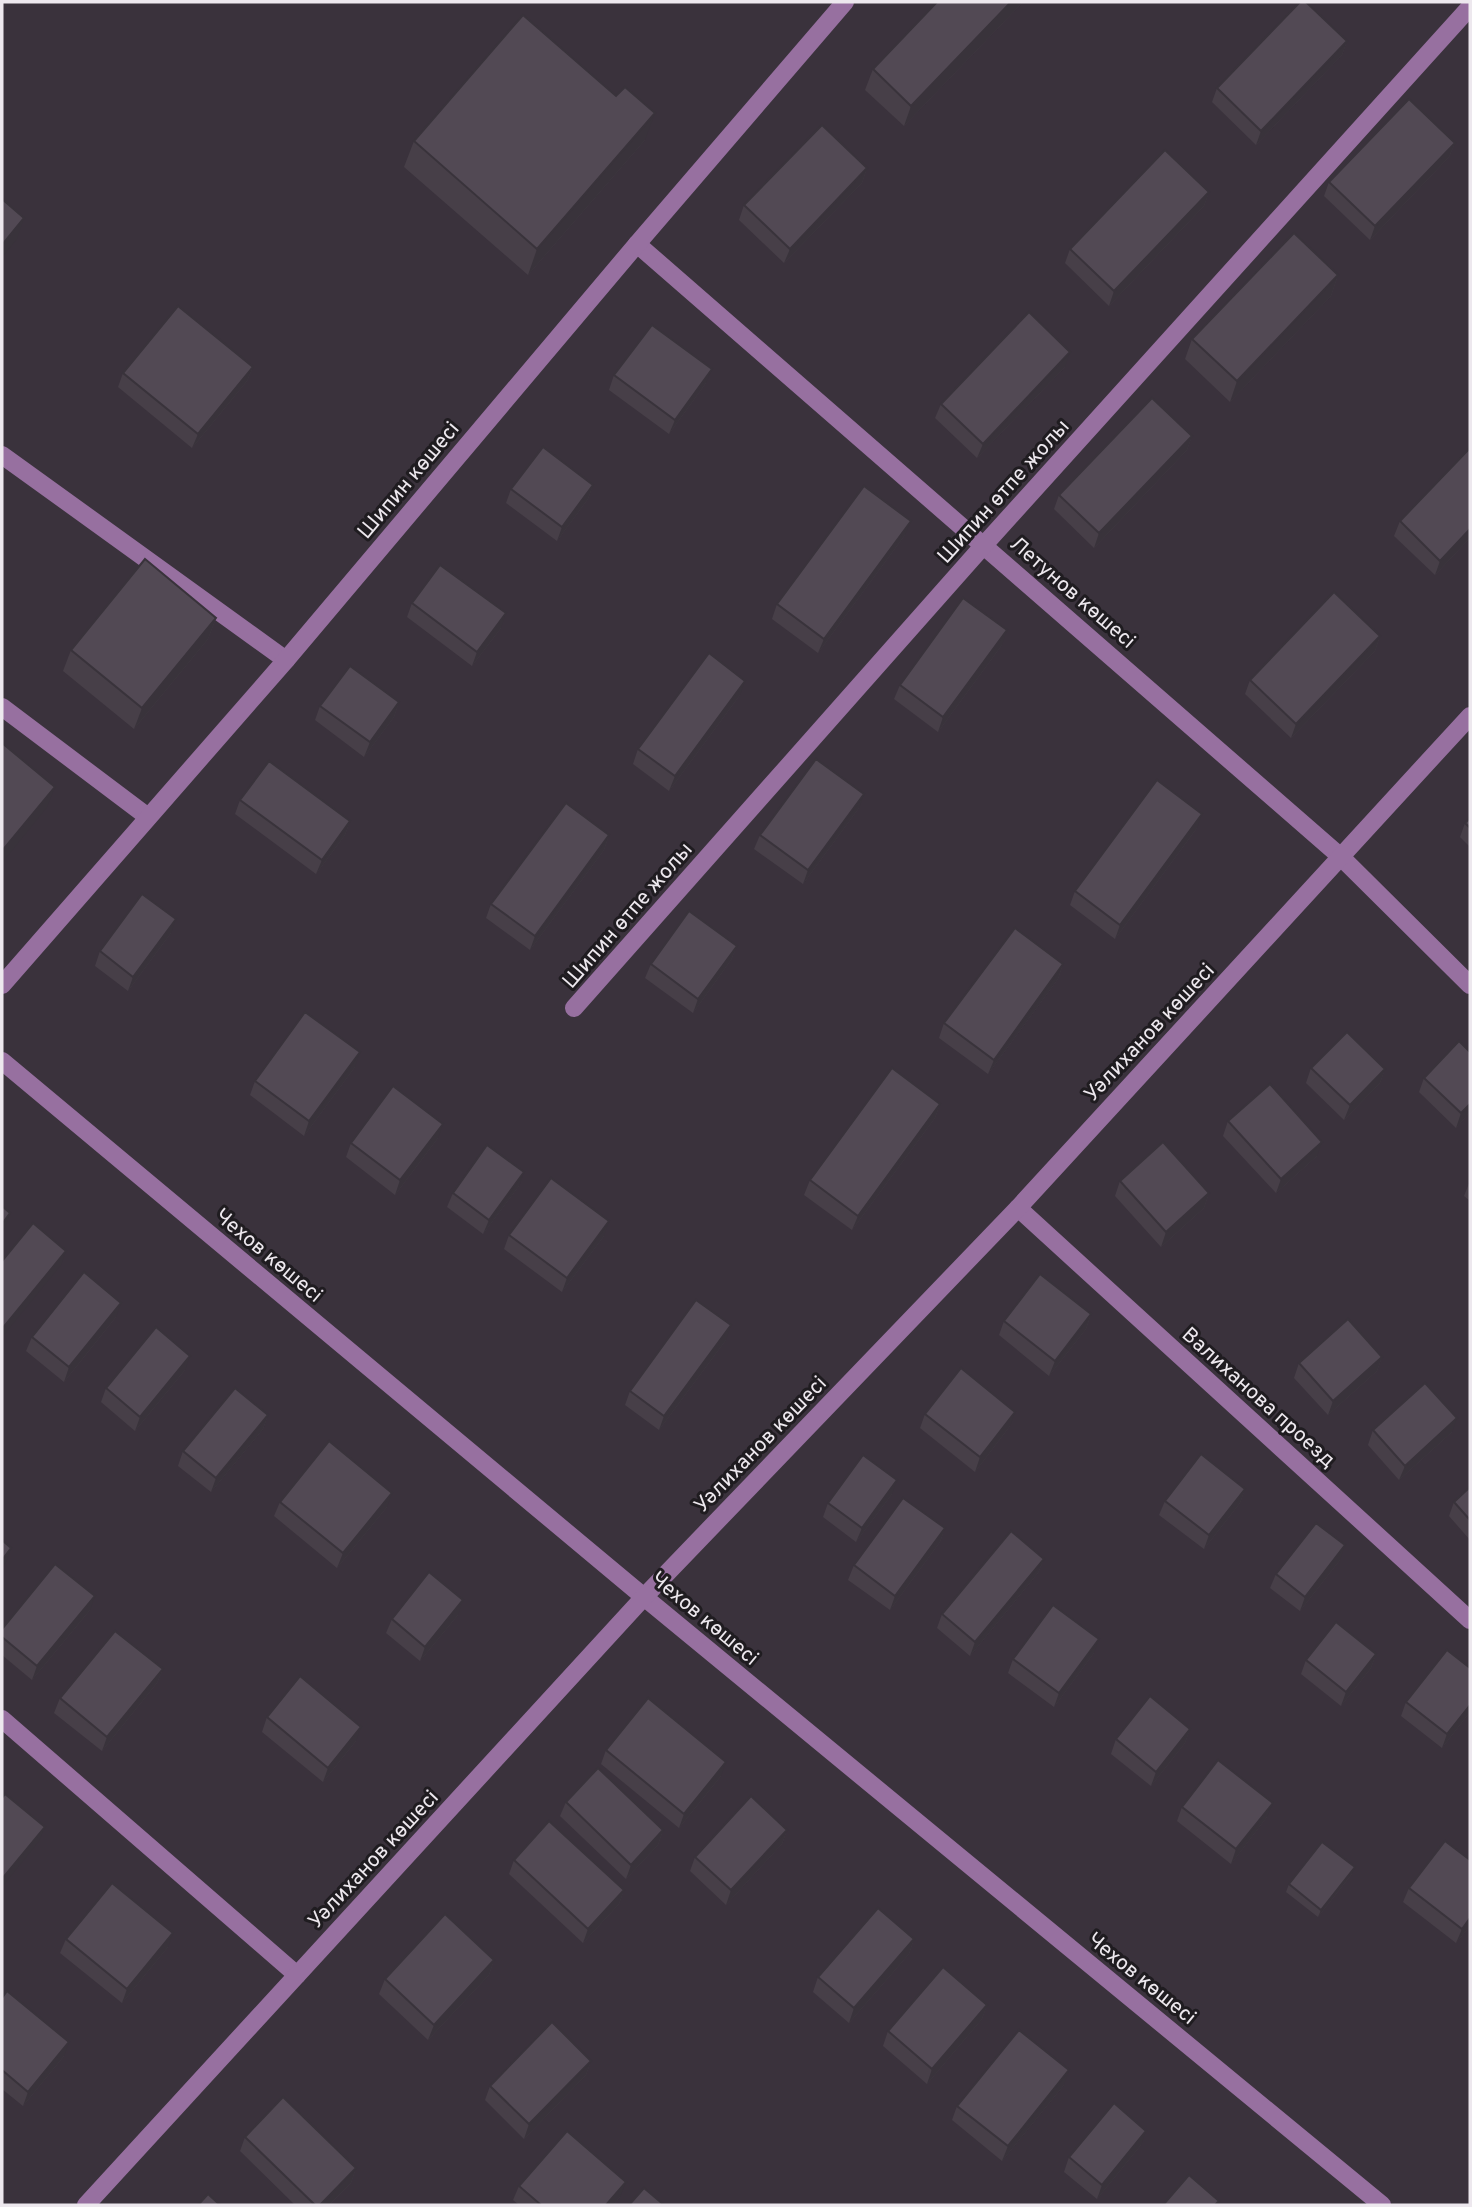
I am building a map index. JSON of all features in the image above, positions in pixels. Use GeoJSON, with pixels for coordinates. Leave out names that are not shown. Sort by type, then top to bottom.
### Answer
{"type":"FeatureCollection","features":[{"type":"Feature","properties":{"kind":"street","name":"Шипин көшесі"},"geometry":{"type":"LineString","coordinates":[[2,985],[286,660],[845,2]]}},
{"type":"Feature","properties":{"kind":"street","name":"Шипин өтпе жолы"},"geometry":{"type":"LineString","coordinates":[[574,1008],[984,545],[1470,7]]}},
{"type":"Feature","properties":{"kind":"street","name":"Летунов көшесі"},"geometry":{"type":"LineString","coordinates":[[637,244],[1341,857],[1470,985]]}},
{"type":"Feature","properties":{"kind":"street"},"geometry":{"type":"LineString","coordinates":[[2,455],[286,660]]}},
{"type":"Feature","properties":{"kind":"street"},"geometry":{"type":"LineString","coordinates":[[2,707],[148,817]]}},
{"type":"Feature","properties":{"kind":"street","name":"Уәлиханов көшесі"},"geometry":{"type":"LineString","coordinates":[[86,2205],[644,1597],[1018,1208],[1470,716]]}},
{"type":"Feature","properties":{"kind":"street","name":"Чехов көшесі"},"geometry":{"type":"LineString","coordinates":[[2,1061],[644,1597],[1382,2205]]}},
{"type":"Feature","properties":{"kind":"street","name":"Валиханова проезд"},"geometry":{"type":"LineString","coordinates":[[1018,1208],[1470,1620]]}},
{"type":"Feature","properties":{"kind":"street"},"geometry":{"type":"LineString","coordinates":[[2,1719],[298,1975]]}},
{"type":"Feature","properties":{"kind":"building"},"geometry":{"type":"Polygon","coordinates":[[[937,2],[1011,2],[911,106],[873,69],[937,2]]]}},
{"type":"Feature","properties":{"kind":"building"},"geometry":{"type":"Polygon","coordinates":[[[1300,2],[1306,2],[1347,41],[1261,131],[1217,88],[1300,2]]]}},
{"type":"Feature","properties":{"kind":"building"},"geometry":{"type":"Polygon","coordinates":[[[523,15],[616,96],[625,87],[655,113],[537,249],[414,141],[523,15]]]}},
{"type":"Feature","properties":{"kind":"building"},"geometry":{"type":"Polygon","coordinates":[[[1409,99],[1455,143],[1375,226],[1329,182],[1409,99]]]}},
{"type":"Feature","properties":{"kind":"building"},"geometry":{"type":"Polygon","coordinates":[[[822,125],[867,168],[790,249],[744,205],[822,125]]]}},
{"type":"Feature","properties":{"kind":"building"},"geometry":{"type":"Polygon","coordinates":[[[1165,150],[1209,192],[1114,291],[1070,249],[1165,150]]]}},
{"type":"Feature","properties":{"kind":"building"},"geometry":{"type":"Polygon","coordinates":[[[2,199],[24,218],[2,245],[2,199]]]}},
{"type":"Feature","properties":{"kind":"building"},"geometry":{"type":"Polygon","coordinates":[[[1294,233],[1338,275],[1237,381],[1192,339],[1294,233]]]}},
{"type":"Feature","properties":{"kind":"building"},"geometry":{"type":"Polygon","coordinates":[[[178,306],[253,367],[198,434],[123,373],[178,306]]]}},
{"type":"Feature","properties":{"kind":"building"},"geometry":{"type":"Polygon","coordinates":[[[1029,312],[1070,352],[983,444],[941,404],[1029,312]]]}},
{"type":"Feature","properties":{"kind":"building"},"geometry":{"type":"Polygon","coordinates":[[[652,325],[712,369],[675,420],[614,375],[652,325]]]}},
{"type":"Feature","properties":{"kind":"building"},"geometry":{"type":"Polygon","coordinates":[[[1152,398],[1192,436],[1099,533],[1059,495],[1152,398]]]}},
{"type":"Feature","properties":{"kind":"building"},"geometry":{"type":"Polygon","coordinates":[[[543,447],[593,485],[562,527],[511,489],[543,447]]]}},
{"type":"Feature","properties":{"kind":"building"},"geometry":{"type":"Polygon","coordinates":[[[1470,448],[1470,529],[1440,561],[1400,521],[1470,448]]]}},
{"type":"Feature","properties":{"kind":"building"},"geometry":{"type":"Polygon","coordinates":[[[864,486],[911,521],[824,639],[777,604],[864,486]]]}},
{"type":"Feature","properties":{"kind":"building"},"geometry":{"type":"Polygon","coordinates":[[[145,559],[216,618],[142,708],[71,650],[145,559]]]}},
{"type":"Feature","properties":{"kind":"building"},"geometry":{"type":"Polygon","coordinates":[[[440,565],[506,613],[477,652],[412,603],[440,565]]]}},
{"type":"Feature","properties":{"kind":"building"},"geometry":{"type":"Polygon","coordinates":[[[1334,592],[1380,636],[1296,724],[1250,680],[1334,592]]]}},
{"type":"Feature","properties":{"kind":"building"},"geometry":{"type":"Polygon","coordinates":[[[963,598],[1007,630],[943,717],[900,685],[963,598]]]}},
{"type":"Feature","properties":{"kind":"building"},"geometry":{"type":"Polygon","coordinates":[[[709,653],[745,681],[675,776],[638,749],[709,653]]]}},
{"type":"Feature","properties":{"kind":"building"},"geometry":{"type":"Polygon","coordinates":[[[350,666],[399,702],[370,742],[320,706],[350,666]]]}},
{"type":"Feature","properties":{"kind":"building"},"geometry":{"type":"Polygon","coordinates":[[[2,743],[55,787],[2,851],[2,743]]]}},
{"type":"Feature","properties":{"kind":"building"},"geometry":{"type":"Polygon","coordinates":[[[816,759],[864,794],[808,870],[760,835],[816,759]]]}},
{"type":"Feature","properties":{"kind":"building"},"geometry":{"type":"Polygon","coordinates":[[[269,761],[350,821],[322,860],[240,800],[269,761]]]}},
{"type":"Feature","properties":{"kind":"building"},"geometry":{"type":"Polygon","coordinates":[[[1157,780],[1202,814],[1120,925],[1075,891],[1157,780]]]}},
{"type":"Feature","properties":{"kind":"building"},"geometry":{"type":"Polygon","coordinates":[[[566,803],[609,835],[535,936],[491,904],[566,803]]]}},
{"type":"Feature","properties":{"kind":"building"},"geometry":{"type":"Polygon","coordinates":[[[142,894],[176,919],[133,977],[100,951],[142,894]]]}},
{"type":"Feature","properties":{"kind":"building"},"geometry":{"type":"Polygon","coordinates":[[[689,911],[737,946],[698,999],[651,964],[689,911]]]}},
{"type":"Feature","properties":{"kind":"building"},"geometry":{"type":"Polygon","coordinates":[[[1015,928],[1063,964],[994,1060],[944,1023],[1015,928]]]}},
{"type":"Feature","properties":{"kind":"building"},"geometry":{"type":"Polygon","coordinates":[[[305,1012],[360,1052],[309,1121],[255,1081],[305,1012]]]}},
{"type":"Feature","properties":{"kind":"building"},"geometry":{"type":"Polygon","coordinates":[[[1347,1032],[1385,1069],[1350,1105],[1311,1068],[1347,1032]]]}},
{"type":"Feature","properties":{"kind":"building"},"geometry":{"type":"Polygon","coordinates":[[[1459,1041],[1470,1052],[1470,1104],[1461,1113],[1424,1078],[1459,1041]]]}},
{"type":"Feature","properties":{"kind":"building"},"geometry":{"type":"Polygon","coordinates":[[[892,1068],[940,1104],[858,1216],[810,1180],[892,1068]]]}},
{"type":"Feature","properties":{"kind":"building"},"geometry":{"type":"Polygon","coordinates":[[[1270,1084],[1322,1142],[1281,1179],[1228,1121],[1270,1084]]]}},
{"type":"Feature","properties":{"kind":"building"},"geometry":{"type":"Polygon","coordinates":[[[393,1086],[443,1124],[400,1180],[351,1143],[393,1086]]]}},
{"type":"Feature","properties":{"kind":"building"},"geometry":{"type":"Polygon","coordinates":[[[1163,1142],[1209,1193],[1166,1232],[1120,1181],[1163,1142]]]}},
{"type":"Feature","properties":{"kind":"building"},"geometry":{"type":"Polygon","coordinates":[[[487,1145],[524,1172],[489,1220],[453,1193],[487,1145]]]}},
{"type":"Feature","properties":{"kind":"building"},"geometry":{"type":"Polygon","coordinates":[[[551,1178],[609,1221],[567,1278],[509,1235],[551,1178]]]}},
{"type":"Feature","properties":{"kind":"building"},"geometry":{"type":"Polygon","coordinates":[[[2,1206],[10,1213],[2,1224],[2,1206]]]}},
{"type":"Feature","properties":{"kind":"building"},"geometry":{"type":"Polygon","coordinates":[[[33,1223],[66,1251],[2,1329],[2,1261],[33,1223]]]}},
{"type":"Feature","properties":{"kind":"building"},"geometry":{"type":"Polygon","coordinates":[[[84,1272],[121,1303],[69,1367],[32,1337],[84,1272]]]}},
{"type":"Feature","properties":{"kind":"building"},"geometry":{"type":"Polygon","coordinates":[[[1040,1274],[1091,1314],[1055,1361],[1004,1321],[1040,1274]]]}},
{"type":"Feature","properties":{"kind":"building"},"geometry":{"type":"Polygon","coordinates":[[[696,1300],[731,1325],[664,1416],[630,1391],[696,1300]]]}},
{"type":"Feature","properties":{"kind":"building"},"geometry":{"type":"Polygon","coordinates":[[[1348,1319],[1382,1357],[1333,1401],[1299,1363],[1348,1319]]]}},
{"type":"Feature","properties":{"kind":"building"},"geometry":{"type":"Polygon","coordinates":[[[156,1327],[190,1356],[140,1417],[106,1388],[156,1327]]]}},
{"type":"Feature","properties":{"kind":"building"},"geometry":{"type":"Polygon","coordinates":[[[961,1368],[1015,1412],[980,1457],[925,1414],[961,1368]]]}},
{"type":"Feature","properties":{"kind":"building"},"geometry":{"type":"Polygon","coordinates":[[[1425,1383],[1457,1418],[1405,1466],[1373,1430],[1425,1383]]]}},
{"type":"Feature","properties":{"kind":"building"},"geometry":{"type":"Polygon","coordinates":[[[235,1388],[268,1415],[216,1478],[183,1451],[235,1388]]]}},
{"type":"Feature","properties":{"kind":"building"},"geometry":{"type":"Polygon","coordinates":[[[329,1441],[392,1493],[343,1553],[280,1502],[329,1441]]]}},
{"type":"Feature","properties":{"kind":"building"},"geometry":{"type":"Polygon","coordinates":[[[1201,1454],[1245,1489],[1209,1535],[1165,1501],[1201,1454]]]}},
{"type":"Feature","properties":{"kind":"building"},"geometry":{"type":"Polygon","coordinates":[[[863,1455],[897,1480],[862,1528],[828,1503],[863,1455]]]}},
{"type":"Feature","properties":{"kind":"building"},"geometry":{"type":"Polygon","coordinates":[[[1470,1487],[1470,1520],[1454,1502],[1470,1487]]]}},
{"type":"Feature","properties":{"kind":"building"},"geometry":{"type":"Polygon","coordinates":[[[903,1498],[945,1528],[895,1596],[854,1565],[903,1498]]]}},
{"type":"Feature","properties":{"kind":"building"},"geometry":{"type":"Polygon","coordinates":[[[1316,1523],[1345,1545],[1305,1597],[1276,1574],[1316,1523]]]}},
{"type":"Feature","properties":{"kind":"building"},"geometry":{"type":"Polygon","coordinates":[[[1011,1531],[1044,1559],[975,1642],[942,1614],[1011,1531]]]}},
{"type":"Feature","properties":{"kind":"building"},"geometry":{"type":"Polygon","coordinates":[[[2,1540],[11,1548],[2,1560],[2,1540]]]}},
{"type":"Feature","properties":{"kind":"building"},"geometry":{"type":"Polygon","coordinates":[[[55,1564],[95,1596],[37,1666],[2,1637],[2,1629],[55,1564]]]}},
{"type":"Feature","properties":{"kind":"building"},"geometry":{"type":"Polygon","coordinates":[[[429,1572],[463,1600],[425,1647],[392,1619],[429,1572]]]}},
{"type":"Feature","properties":{"kind":"building"},"geometry":{"type":"Polygon","coordinates":[[[1053,1605],[1099,1639],[1059,1693],[1013,1659],[1053,1605]]]}},
{"type":"Feature","properties":{"kind":"building"},"geometry":{"type":"Polygon","coordinates":[[[1336,1622],[1376,1654],[1346,1692],[1306,1660],[1336,1622]]]}},
{"type":"Feature","properties":{"kind":"building"},"geometry":{"type":"Polygon","coordinates":[[[115,1631],[163,1669],[107,1737],[60,1698],[115,1631]]]}},
{"type":"Feature","properties":{"kind":"building"},"geometry":{"type":"Polygon","coordinates":[[[1447,1650],[1470,1668],[1470,1705],[1447,1734],[1406,1702],[1447,1650]]]}},
{"type":"Feature","properties":{"kind":"building"},"geometry":{"type":"Polygon","coordinates":[[[300,1676],[361,1727],[328,1768],[267,1717],[300,1676]]]}},
{"type":"Feature","properties":{"kind":"building"},"geometry":{"type":"Polygon","coordinates":[[[1150,1696],[1190,1729],[1156,1772],[1116,1739],[1150,1696]]]}},
{"type":"Feature","properties":{"kind":"building"},"geometry":{"type":"Polygon","coordinates":[[[648,1698],[726,1762],[684,1814],[606,1750],[648,1698]]]}},
{"type":"Feature","properties":{"kind":"building"},"geometry":{"type":"Polygon","coordinates":[[[1218,1760],[1273,1803],[1236,1849],[1182,1807],[1218,1760]]]}},
{"type":"Feature","properties":{"kind":"building"},"geometry":{"type":"Polygon","coordinates":[[[598,1768],[663,1830],[631,1865],[566,1802],[598,1768]]]}},
{"type":"Feature","properties":{"kind":"building"},"geometry":{"type":"Polygon","coordinates":[[[5,1794],[45,1827],[2,1879],[2,1798],[5,1794]]]}},
{"type":"Feature","properties":{"kind":"building"},"geometry":{"type":"Polygon","coordinates":[[[751,1796],[787,1830],[731,1890],[695,1857],[751,1796]]]}},
{"type":"Feature","properties":{"kind":"building"},"geometry":{"type":"Polygon","coordinates":[[[549,1821],[624,1890],[588,1929],[514,1860],[549,1821]]]}},
{"type":"Feature","properties":{"kind":"building"},"geometry":{"type":"Polygon","coordinates":[[[1445,1841],[1470,1860],[1470,1918],[1462,1929],[1409,1888],[1445,1841]]]}},
{"type":"Feature","properties":{"kind":"building"},"geometry":{"type":"Polygon","coordinates":[[[1322,1842],[1355,1867],[1321,1910],[1289,1884],[1322,1842]]]}},
{"type":"Feature","properties":{"kind":"building"},"geometry":{"type":"Polygon","coordinates":[[[112,1883],[173,1933],[127,1989],[66,1939],[112,1883]]]}},
{"type":"Feature","properties":{"kind":"building"},"geometry":{"type":"Polygon","coordinates":[[[878,1908],[914,1939],[854,2008],[818,1977],[878,1908]]]}},
{"type":"Feature","properties":{"kind":"building"},"geometry":{"type":"Polygon","coordinates":[[[445,1914],[494,1960],[434,2025],[385,1979],[445,1914]]]}},
{"type":"Feature","properties":{"kind":"building"},"geometry":{"type":"Polygon","coordinates":[[[943,1967],[987,2005],[932,2069],[888,2031],[943,1967]]]}},
{"type":"Feature","properties":{"kind":"building"},"geometry":{"type":"Polygon","coordinates":[[[7,1991],[69,2042],[28,2092],[2,2070],[2,1998],[7,1991]]]}},
{"type":"Feature","properties":{"kind":"building"},"geometry":{"type":"Polygon","coordinates":[[[552,2022],[591,2061],[529,2124],[490,2086],[552,2022]]]}},
{"type":"Feature","properties":{"kind":"building"},"geometry":{"type":"Polygon","coordinates":[[[1019,2030],[1069,2070],[1008,2146],[957,2106],[1019,2030]]]}},
{"type":"Feature","properties":{"kind":"building"},"geometry":{"type":"Polygon","coordinates":[[[283,2097],[356,2168],[320,2205],[315,2205],[245,2137],[283,2097]]]}},
{"type":"Feature","properties":{"kind":"building"},"geometry":{"type":"Polygon","coordinates":[[[1114,2103],[1146,2131],[1102,2185],[1069,2157],[1114,2103]]]}},
{"type":"Feature","properties":{"kind":"building"},"geometry":{"type":"Polygon","coordinates":[[[567,2131],[626,2182],[606,2205],[541,2205],[519,2186],[567,2131]]]}},
{"type":"Feature","properties":{"kind":"building"},"geometry":{"type":"Polygon","coordinates":[[[1189,2175],[1219,2201],[1215,2205],[1163,2205],[1189,2175]]]}},
{"type":"Feature","properties":{"kind":"building"},"geometry":{"type":"Polygon","coordinates":[[[644,2188],[664,2205],[629,2205],[644,2188]]]}},
{"type":"Feature","properties":{"kind":"building"},"geometry":{"type":"Polygon","coordinates":[[[208,2194],[220,2205],[198,2205],[208,2194]]]}}]}
